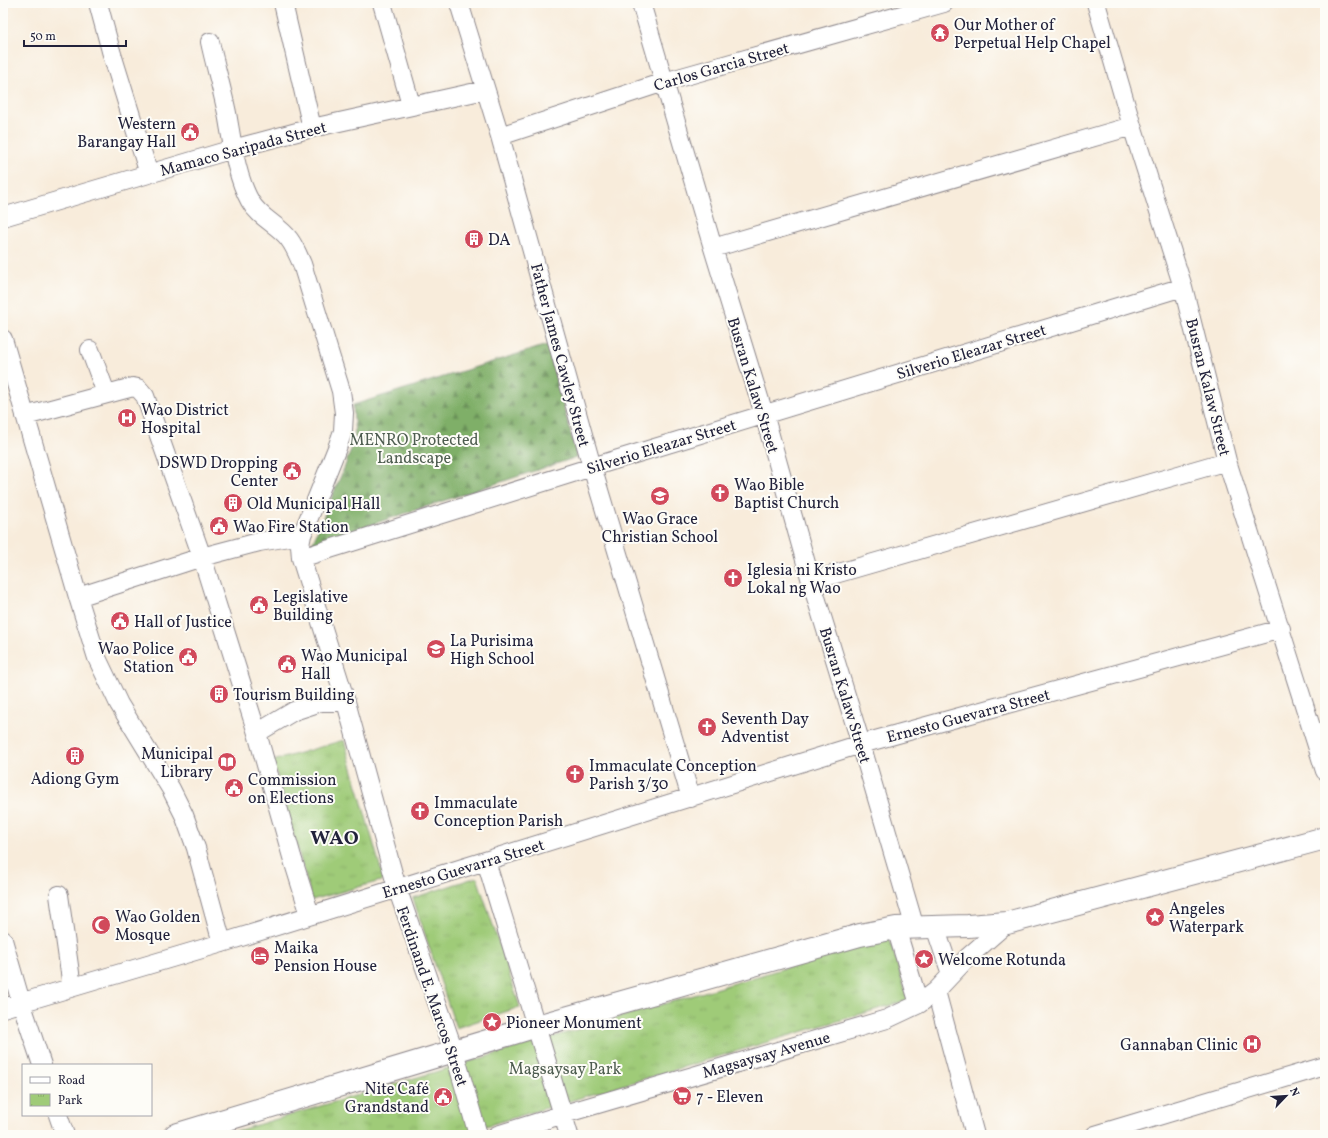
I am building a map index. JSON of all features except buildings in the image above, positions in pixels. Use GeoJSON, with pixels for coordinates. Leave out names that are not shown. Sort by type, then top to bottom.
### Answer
{"type":"FeatureCollection","features":[{"type":"Feature","properties":{"kind":"main road"},"geometry":{"type":"LineString","coordinates":[[175,1135],[537,1026],[860,935],[915,928],[1007,922],[1325,838]]}},
{"type":"Feature","properties":{"kind":"street"},"geometry":{"type":"LineString","coordinates":[[98,3],[148,174]]}},
{"type":"Feature","properties":{"kind":"street"},"geometry":{"type":"LineString","coordinates":[[283,3],[312,128]]}},
{"type":"Feature","properties":{"kind":"street"},"geometry":{"type":"LineString","coordinates":[[382,3],[411,106]]}},
{"type":"Feature","properties":{"kind":"street","name":"Father James Cawley Street"},"geometry":{"type":"LineString","coordinates":[[460,3],[500,136],[592,467],[691,798]]}},
{"type":"Feature","properties":{"kind":"street","name":"Busran Kalaw Street"},"geometry":{"type":"LineString","coordinates":[[640,3],[764,414],[811,581],[915,928]]}},
{"type":"Feature","properties":{"kind":"street","name":"Carlos Garcia Street"},"geometry":{"type":"LineString","coordinates":[[500,136],[664,82],[944,3]]}},
{"type":"Feature","properties":{"kind":"street","name":"Busran Kalaw Street"},"geometry":{"type":"LineString","coordinates":[[1096,3],[1132,126],[1183,287],[1227,461],[1325,771]]}},
{"type":"Feature","properties":{"kind":"street","name":"Ferdinand E. Marcos Street"},"geometry":{"type":"LineString","coordinates":[[210,42],[227,113],[233,149],[250,203],[258,212],[289,238],[296,249],[341,391],[344,413],[343,431],[302,535],[300,545],[301,558],[346,702],[397,888],[454,1051],[478,1135]]}},
{"type":"Feature","properties":{"kind":"street","name":"Mamaco Saripada Street"},"geometry":{"type":"LineString","coordinates":[[3,217],[233,149],[312,128],[485,90]]}},
{"type":"Feature","properties":{"kind":"street"},"geometry":{"type":"LineString","coordinates":[[713,248],[1132,126]]}},
{"type":"Feature","properties":{"kind":"street","name":"Silverio Eleazar Street"},"geometry":{"type":"LineString","coordinates":[[301,558],[764,414],[1183,287]]}},
{"type":"Feature","properties":{"kind":"street"},"geometry":{"type":"LineString","coordinates":[[3,339],[97,658],[119,704],[171,789],[184,815],[196,848],[222,943]]}},
{"type":"Feature","properties":{"kind":"street"},"geometry":{"type":"LineString","coordinates":[[90,350],[106,393]]}},
{"type":"Feature","properties":{"kind":"street"},"geometry":{"type":"LineString","coordinates":[[25,416],[106,393],[133,387],[138,388],[145,396],[202,557],[310,915]]}},
{"type":"Feature","properties":{"kind":"street"},"geometry":{"type":"LineString","coordinates":[[811,581],[1227,461]]}},
{"type":"Feature","properties":{"kind":"street"},"geometry":{"type":"LineString","coordinates":[[78,597],[202,557],[259,542],[302,535]]}},
{"type":"Feature","properties":{"kind":"street","name":"Ernesto Guevarra Street"},"geometry":{"type":"LineString","coordinates":[[3,1008],[222,943],[861,744],[1280,629]]}},
{"type":"Feature","properties":{"kind":"street"},"geometry":{"type":"LineString","coordinates":[[256,733],[294,711],[321,702],[346,702]]}},
{"type":"Feature","properties":{"kind":"street"},"geometry":{"type":"LineString","coordinates":[[486,861],[564,1114],[569,1135]]}},
{"type":"Feature","properties":{"kind":"street"},"geometry":{"type":"LineString","coordinates":[[59,895],[72,987]]}},
{"type":"Feature","properties":{"kind":"street","name":"Magsaysay Avenue"},"geometry":{"type":"LineString","coordinates":[[497,1135],[887,1019],[919,1004],[936,991],[968,957],[1007,922]]}},
{"type":"Feature","properties":{"kind":"street"},"geometry":{"type":"LineString","coordinates":[[915,928],[951,974]]}},
{"type":"Feature","properties":{"kind":"street"},"geometry":{"type":"LineString","coordinates":[[915,928],[919,1004]]}},
{"type":"Feature","properties":{"kind":"street"},"geometry":{"type":"LineString","coordinates":[[3,940],[21,1002],[42,1064]]}},
{"type":"Feature","properties":{"kind":"street"},"geometry":{"type":"LineString","coordinates":[[936,991],[975,1135]]}},
{"type":"Feature","properties":{"kind":"street"},"geometry":{"type":"LineString","coordinates":[[1095,1135],[1325,1066]]}},
{"type":"Feature","properties":{"kind":"street"},"geometry":{"type":"LineString","coordinates":[[58,1116],[65,1135]]}},
{"type":"Feature","properties":{"kind":"green space","name":"MENRO Protected Landscape"},"geometry":{"type":"Polygon","coordinates":[[[547,345],[577,457],[312,544],[345,466],[355,438],[353,405],[547,345]]]}},
{"type":"Feature","properties":{"kind":"green space"},"geometry":{"type":"Polygon","coordinates":[[[344,740],[384,880],[312,900],[273,761],[344,740]]]}},
{"type":"Feature","properties":{"kind":"green space"},"geometry":{"type":"Polygon","coordinates":[[[477,877],[520,1007],[456,1028],[413,898],[477,877]]]}},
{"type":"Feature","properties":{"kind":"green space","name":"Magsaysay Park"},"geometry":{"type":"Polygon","coordinates":[[[889,937],[908,1000],[456,1135],[223,1135],[889,937]]]}},
{"type":"Feature","properties":{"kind":"place","name":"Our Mother of Perpetual Help Chapel"},"geometry":{"type":"Point","coordinates":[940,33]}},
{"type":"Feature","properties":{"kind":"place","name":"Western Barangay Hall"},"geometry":{"type":"Point","coordinates":[190,132]}},
{"type":"Feature","properties":{"kind":"place","name":"DA"},"geometry":{"type":"Point","coordinates":[474,239]}},
{"type":"Feature","properties":{"kind":"place","name":"Wao District Hospital"},"geometry":{"type":"Point","coordinates":[127,418]}},
{"type":"Feature","properties":{"kind":"place","name":"DSWD Dropping Center"},"geometry":{"type":"Point","coordinates":[292,471]}},
{"type":"Feature","properties":{"kind":"place","name":"Wao Bible Baptist Church"},"geometry":{"type":"Point","coordinates":[720,493]}},
{"type":"Feature","properties":{"kind":"place","name":"Wao Grace Christian School"},"geometry":{"type":"Point","coordinates":[660,496]}},
{"type":"Feature","properties":{"kind":"place","name":"Old Municipal Hall"},"geometry":{"type":"Point","coordinates":[233,503]}},
{"type":"Feature","properties":{"kind":"place","name":"Wao Fire Station"},"geometry":{"type":"Point","coordinates":[219,526]}},
{"type":"Feature","properties":{"kind":"place","name":"Iglesia ni Kristo Lokal ng Wao"},"geometry":{"type":"Point","coordinates":[733,578]}},
{"type":"Feature","properties":{"kind":"place","name":"Legislative Building"},"geometry":{"type":"Point","coordinates":[259,605]}},
{"type":"Feature","properties":{"kind":"place","name":"Hall of Justice"},"geometry":{"type":"Point","coordinates":[120,621]}},
{"type":"Feature","properties":{"kind":"place","name":"La Purisima High School"},"geometry":{"type":"Point","coordinates":[436,649]}},
{"type":"Feature","properties":{"kind":"place","name":"Wao Police Station"},"geometry":{"type":"Point","coordinates":[188,657]}},
{"type":"Feature","properties":{"kind":"place","name":"Wao Municipal Hall"},"geometry":{"type":"Point","coordinates":[287,664]}},
{"type":"Feature","properties":{"kind":"place","name":"Tourism Building"},"geometry":{"type":"Point","coordinates":[219,694]}},
{"type":"Feature","properties":{"kind":"place","name":"Seventh Day Adventist"},"geometry":{"type":"Point","coordinates":[707,727]}},
{"type":"Feature","properties":{"kind":"place","name":"Adiong Gym"},"geometry":{"type":"Point","coordinates":[75,756]}},
{"type":"Feature","properties":{"kind":"place","name":"Municipal Library"},"geometry":{"type":"Point","coordinates":[227,762]}},
{"type":"Feature","properties":{"kind":"place","name":"Immaculate Conception Parish 3/30"},"geometry":{"type":"Point","coordinates":[575,774]}},
{"type":"Feature","properties":{"kind":"place","name":"Commission on Elections"},"geometry":{"type":"Point","coordinates":[234,788]}},
{"type":"Feature","properties":{"kind":"place","name":"Immaculate Conception Parish"},"geometry":{"type":"Point","coordinates":[420,811]}},
{"type":"Feature","properties":{"kind":"place","name":"Angeles Waterpark"},"geometry":{"type":"Point","coordinates":[1155,917]}},
{"type":"Feature","properties":{"kind":"place","name":"Wao Golden Mosque"},"geometry":{"type":"Point","coordinates":[101,925]}},
{"type":"Feature","properties":{"kind":"place","name":"Maika Pension House"},"geometry":{"type":"Point","coordinates":[260,956]}},
{"type":"Feature","properties":{"kind":"place","name":"Welcome Rotunda"},"geometry":{"type":"Point","coordinates":[924,959]}},
{"type":"Feature","properties":{"kind":"place","name":"Pioneer Monument"},"geometry":{"type":"Point","coordinates":[492,1022]}},
{"type":"Feature","properties":{"kind":"place","name":"Gannaban Clinic"},"geometry":{"type":"Point","coordinates":[1252,1044]}},
{"type":"Feature","properties":{"kind":"place","name":"7 - Eleven"},"geometry":{"type":"Point","coordinates":[682,1096]}},
{"type":"Feature","properties":{"kind":"place","name":"Nite Café Grandstand"},"geometry":{"type":"Point","coordinates":[443,1097]}},
{"type":"Feature","properties":{"kind":"district","name":"WAO"},"geometry":{"type":"Point","coordinates":[335,837]}}]}
